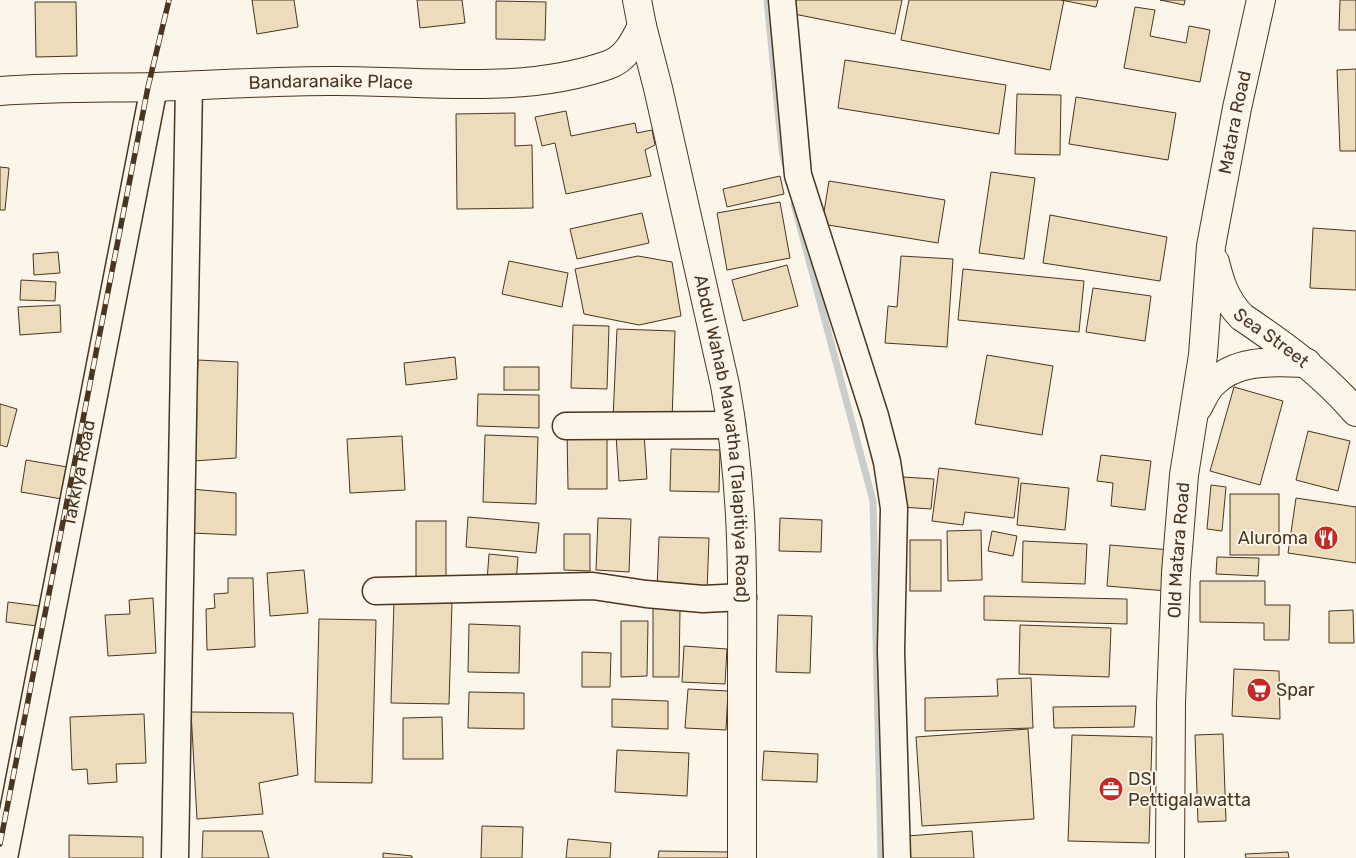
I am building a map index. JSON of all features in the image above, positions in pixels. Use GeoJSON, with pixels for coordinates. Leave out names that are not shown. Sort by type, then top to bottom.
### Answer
{"type":"FeatureCollection","features":[{"type":"Feature","properties":{"kind":"main road","name":"Abdul Wahab Mawatha (Talapitiya Road)"},"geometry":{"type":"LineString","coordinates":[[638,0],[642,26],[666,121],[732,425],[742,543],[742,858]]}},
{"type":"Feature","properties":{"kind":"main road","name":"Matara Road"},"geometry":{"type":"LineString","coordinates":[[1211,246],[1237,108],[1261,0]]}},
{"type":"Feature","properties":{"kind":"main road","name":"Bandaranaike Place"},"geometry":{"type":"LineString","coordinates":[[0,91],[33,88],[154,87],[329,81],[507,84],[542,81],[610,65],[622,57],[632,46],[642,26]]}},
{"type":"Feature","properties":{"kind":"main road","name":"Sea Street"},"geometry":{"type":"LineString","coordinates":[[1211,246],[1223,290],[1229,302],[1242,317],[1308,363],[1326,379],[1356,412]]}},
{"type":"Feature","properties":{"kind":"main road","name":"Old Matara Road"},"geometry":{"type":"LineString","coordinates":[[1170,858],[1171,704],[1176,573],[1184,475],[1203,355],[1211,246]]}},
{"type":"Feature","properties":{"kind":"main road"},"geometry":{"type":"LineString","coordinates":[[1195,412],[1211,385],[1221,376],[1238,367],[1257,362],[1308,363]]}},
{"type":"Feature","properties":{"kind":"street"},"geometry":{"type":"LineString","coordinates":[[782,0],[798,175],[875,416],[887,462],[894,508],[891,651],[897,858]]}},
{"type":"Feature","properties":{"kind":"street"},"geometry":{"type":"LineString","coordinates":[[175,858],[189,86]]}},
{"type":"Feature","properties":{"kind":"street","name":"Takkiya Road"},"geometry":{"type":"LineString","coordinates":[[4,858],[154,87]]}},
{"type":"Feature","properties":{"kind":"street"},"geometry":{"type":"LineString","coordinates":[[566,426],[732,425]]}},
{"type":"Feature","properties":{"kind":"street"},"geometry":{"type":"LineString","coordinates":[[376,591],[593,586],[646,594],[703,599],[743,597]]}},
{"type":"Feature","properties":{"kind":"building"},"geometry":{"type":"Polygon","coordinates":[[[252,0],[294,0],[298,27],[257,34],[252,0]]]}},
{"type":"Feature","properties":{"kind":"building"},"geometry":{"type":"Polygon","coordinates":[[[417,0],[462,0],[465,23],[420,28],[417,0]]]}},
{"type":"Feature","properties":{"kind":"building"},"geometry":{"type":"Polygon","coordinates":[[[796,0],[902,0],[895,34],[794,14],[796,0]]]}},
{"type":"Feature","properties":{"kind":"building"},"geometry":{"type":"Polygon","coordinates":[[[909,0],[1064,0],[1050,70],[901,40],[909,0]]]}},
{"type":"Feature","properties":{"kind":"building"},"geometry":{"type":"Polygon","coordinates":[[[1061,0],[1098,0],[1096,7],[1061,0]]]}},
{"type":"Feature","properties":{"kind":"building"},"geometry":{"type":"Polygon","coordinates":[[[1160,0],[1185,0],[1184,5],[1160,0]]]}},
{"type":"Feature","properties":{"kind":"building"},"geometry":{"type":"Polygon","coordinates":[[[1340,0],[1356,0],[1356,30],[1339,30],[1340,0]]]}},
{"type":"Feature","properties":{"kind":"building"},"geometry":{"type":"Polygon","coordinates":[[[496,1],[546,2],[545,40],[496,39],[496,1]]]}},
{"type":"Feature","properties":{"kind":"building"},"geometry":{"type":"Polygon","coordinates":[[[35,2],[76,2],[77,56],[36,57],[35,2]]]}},
{"type":"Feature","properties":{"kind":"building"},"geometry":{"type":"Polygon","coordinates":[[[1135,7],[1155,10],[1150,36],[1186,43],[1189,26],[1210,30],[1200,82],[1124,68],[1135,7]]]}},
{"type":"Feature","properties":{"kind":"building"},"geometry":{"type":"Polygon","coordinates":[[[845,60],[1006,85],[999,134],[838,108],[845,60]]]}},
{"type":"Feature","properties":{"kind":"building"},"geometry":{"type":"Polygon","coordinates":[[[1356,69],[1356,151],[1340,151],[1337,70],[1356,69]]]}},
{"type":"Feature","properties":{"kind":"building"},"geometry":{"type":"Polygon","coordinates":[[[1017,94],[1061,95],[1060,155],[1015,154],[1017,94]]]}},
{"type":"Feature","properties":{"kind":"building"},"geometry":{"type":"Polygon","coordinates":[[[1076,97],[1176,113],[1168,160],[1069,144],[1076,97]]]}},
{"type":"Feature","properties":{"kind":"building"},"geometry":{"type":"Polygon","coordinates":[[[566,111],[571,136],[635,123],[637,133],[652,130],[655,145],[645,150],[651,176],[566,194],[555,143],[542,146],[535,117],[566,111]]]}},
{"type":"Feature","properties":{"kind":"building"},"geometry":{"type":"Polygon","coordinates":[[[515,113],[515,146],[532,145],[533,208],[457,209],[456,114],[515,113]]]}},
{"type":"Feature","properties":{"kind":"building"},"geometry":{"type":"Polygon","coordinates":[[[0,167],[9,168],[5,210],[0,210],[0,167]]]}},
{"type":"Feature","properties":{"kind":"building"},"geometry":{"type":"Polygon","coordinates":[[[991,172],[1035,178],[1024,259],[979,253],[991,172]]]}},
{"type":"Feature","properties":{"kind":"building"},"geometry":{"type":"Polygon","coordinates":[[[780,176],[784,194],[727,207],[723,189],[780,176]]]}},
{"type":"Feature","properties":{"kind":"building"},"geometry":{"type":"Polygon","coordinates":[[[829,181],[945,200],[938,243],[822,224],[829,181]]]}},
{"type":"Feature","properties":{"kind":"building"},"geometry":{"type":"Polygon","coordinates":[[[780,202],[790,258],[727,270],[717,213],[780,202]]]}},
{"type":"Feature","properties":{"kind":"building"},"geometry":{"type":"Polygon","coordinates":[[[642,213],[649,243],[577,259],[570,229],[642,213]]]}},
{"type":"Feature","properties":{"kind":"building"},"geometry":{"type":"Polygon","coordinates":[[[1050,215],[1167,237],[1160,281],[1043,263],[1050,215]]]}},
{"type":"Feature","properties":{"kind":"building"},"geometry":{"type":"Polygon","coordinates":[[[1313,228],[1356,231],[1356,290],[1310,288],[1313,228]]]}},
{"type":"Feature","properties":{"kind":"building"},"geometry":{"type":"Polygon","coordinates":[[[58,252],[60,273],[34,275],[33,254],[58,252]]]}},
{"type":"Feature","properties":{"kind":"building"},"geometry":{"type":"Polygon","coordinates":[[[638,256],[672,262],[681,316],[639,325],[584,314],[575,269],[638,256]]]}},
{"type":"Feature","properties":{"kind":"building"},"geometry":{"type":"Polygon","coordinates":[[[901,256],[953,259],[947,347],[885,343],[888,306],[897,307],[901,256]]]}},
{"type":"Feature","properties":{"kind":"building"},"geometry":{"type":"Polygon","coordinates":[[[509,261],[568,273],[562,307],[502,294],[509,261]]]}},
{"type":"Feature","properties":{"kind":"building"},"geometry":{"type":"Polygon","coordinates":[[[787,265],[798,306],[743,321],[732,280],[787,265]]]}},
{"type":"Feature","properties":{"kind":"building"},"geometry":{"type":"Polygon","coordinates":[[[963,269],[1084,281],[1079,332],[958,320],[963,269]]]}},
{"type":"Feature","properties":{"kind":"building"},"geometry":{"type":"Polygon","coordinates":[[[21,280],[56,282],[55,301],[20,300],[21,280]]]}},
{"type":"Feature","properties":{"kind":"building"},"geometry":{"type":"Polygon","coordinates":[[[1093,288],[1151,296],[1145,341],[1086,332],[1093,288]]]}},
{"type":"Feature","properties":{"kind":"building"},"geometry":{"type":"Polygon","coordinates":[[[60,305],[61,332],[20,335],[18,307],[60,305]]]}},
{"type":"Feature","properties":{"kind":"building"},"geometry":{"type":"Polygon","coordinates":[[[573,325],[609,326],[607,389],[571,388],[573,325]]]}},
{"type":"Feature","properties":{"kind":"building"},"geometry":{"type":"Polygon","coordinates":[[[617,329],[675,331],[672,421],[613,419],[617,329]]]}},
{"type":"Feature","properties":{"kind":"building"},"geometry":{"type":"Polygon","coordinates":[[[987,355],[1053,366],[1042,435],[975,424],[987,355]]]}},
{"type":"Feature","properties":{"kind":"building"},"geometry":{"type":"Polygon","coordinates":[[[455,357],[457,379],[406,385],[404,363],[455,357]]]}},
{"type":"Feature","properties":{"kind":"building"},"geometry":{"type":"Polygon","coordinates":[[[198,360],[238,362],[236,458],[194,461],[198,360]]]}},
{"type":"Feature","properties":{"kind":"building"},"geometry":{"type":"Polygon","coordinates":[[[504,367],[539,367],[539,390],[504,390],[504,367]]]}},
{"type":"Feature","properties":{"kind":"building"},"geometry":{"type":"Polygon","coordinates":[[[1234,387],[1283,401],[1260,485],[1210,471],[1234,387]]]}},
{"type":"Feature","properties":{"kind":"building"},"geometry":{"type":"Polygon","coordinates":[[[478,394],[539,395],[539,428],[477,426],[478,394]]]}},
{"type":"Feature","properties":{"kind":"building"},"geometry":{"type":"Polygon","coordinates":[[[0,404],[17,409],[7,447],[0,445],[0,404]]]}},
{"type":"Feature","properties":{"kind":"building"},"geometry":{"type":"Polygon","coordinates":[[[607,431],[607,489],[568,489],[567,432],[607,431]]]}},
{"type":"Feature","properties":{"kind":"building"},"geometry":{"type":"Polygon","coordinates":[[[1308,431],[1350,441],[1338,491],[1296,480],[1308,431]]]}},
{"type":"Feature","properties":{"kind":"building"},"geometry":{"type":"Polygon","coordinates":[[[644,433],[647,479],[619,481],[616,435],[644,433]]]}},
{"type":"Feature","properties":{"kind":"building"},"geometry":{"type":"Polygon","coordinates":[[[485,435],[538,437],[536,504],[483,502],[485,435]]]}},
{"type":"Feature","properties":{"kind":"building"},"geometry":{"type":"Polygon","coordinates":[[[402,436],[405,490],[350,493],[347,439],[402,436]]]}},
{"type":"Feature","properties":{"kind":"building"},"geometry":{"type":"Polygon","coordinates":[[[671,449],[720,450],[719,492],[670,491],[671,449]]]}},
{"type":"Feature","properties":{"kind":"building"},"geometry":{"type":"Polygon","coordinates":[[[1101,455],[1151,461],[1145,510],[1111,506],[1113,483],[1097,481],[1101,455]]]}},
{"type":"Feature","properties":{"kind":"building"},"geometry":{"type":"Polygon","coordinates":[[[26,460],[67,467],[62,499],[21,492],[26,460]]]}},
{"type":"Feature","properties":{"kind":"building"},"geometry":{"type":"Polygon","coordinates":[[[939,468],[1019,478],[1014,518],[965,512],[963,525],[932,521],[939,468]]]}},
{"type":"Feature","properties":{"kind":"building"},"geometry":{"type":"Polygon","coordinates":[[[903,477],[934,479],[931,509],[901,507],[903,477]]]}},
{"type":"Feature","properties":{"kind":"building"},"geometry":{"type":"Polygon","coordinates":[[[1021,483],[1069,488],[1065,530],[1017,525],[1021,483]]]}},
{"type":"Feature","properties":{"kind":"building"},"geometry":{"type":"Polygon","coordinates":[[[1211,485],[1226,487],[1222,531],[1207,529],[1211,485]]]}},
{"type":"Feature","properties":{"kind":"building"},"geometry":{"type":"Polygon","coordinates":[[[191,489],[236,493],[236,535],[191,533],[191,489]]]}},
{"type":"Feature","properties":{"kind":"building"},"geometry":{"type":"Polygon","coordinates":[[[1230,494],[1279,494],[1279,555],[1230,555],[1230,494]]]}},
{"type":"Feature","properties":{"kind":"building"},"geometry":{"type":"Polygon","coordinates":[[[1296,498],[1356,507],[1356,563],[1288,553],[1296,498]]]}},
{"type":"Feature","properties":{"kind":"building"},"geometry":{"type":"Polygon","coordinates":[[[468,517],[539,523],[536,553],[466,547],[468,517]]]}},
{"type":"Feature","properties":{"kind":"building"},"geometry":{"type":"Polygon","coordinates":[[[598,518],[631,519],[629,572],[596,570],[598,518]]]}},
{"type":"Feature","properties":{"kind":"building"},"geometry":{"type":"Polygon","coordinates":[[[780,518],[822,520],[821,552],[779,551],[780,518]]]}},
{"type":"Feature","properties":{"kind":"building"},"geometry":{"type":"Polygon","coordinates":[[[416,521],[446,521],[446,583],[416,583],[416,521]]]}},
{"type":"Feature","properties":{"kind":"building"},"geometry":{"type":"Polygon","coordinates":[[[981,530],[982,580],[948,581],[947,531],[981,530]]]}},
{"type":"Feature","properties":{"kind":"building"},"geometry":{"type":"Polygon","coordinates":[[[992,531],[1017,536],[1013,556],[988,551],[992,531]]]}},
{"type":"Feature","properties":{"kind":"building"},"geometry":{"type":"Polygon","coordinates":[[[564,534],[590,534],[590,571],[564,570],[564,534]]]}},
{"type":"Feature","properties":{"kind":"building"},"geometry":{"type":"Polygon","coordinates":[[[659,537],[709,538],[707,591],[657,590],[659,537]]]}},
{"type":"Feature","properties":{"kind":"building"},"geometry":{"type":"Polygon","coordinates":[[[910,540],[941,540],[941,591],[910,591],[910,540]]]}},
{"type":"Feature","properties":{"kind":"building"},"geometry":{"type":"Polygon","coordinates":[[[1023,541],[1087,544],[1085,584],[1022,582],[1023,541]]]}},
{"type":"Feature","properties":{"kind":"building"},"geometry":{"type":"Polygon","coordinates":[[[1110,545],[1171,550],[1167,591],[1107,586],[1110,545]]]}},
{"type":"Feature","properties":{"kind":"building"},"geometry":{"type":"Polygon","coordinates":[[[489,554],[518,557],[516,583],[487,581],[489,554]]]}},
{"type":"Feature","properties":{"kind":"building"},"geometry":{"type":"Polygon","coordinates":[[[1217,557],[1259,558],[1258,576],[1216,574],[1217,557]]]}},
{"type":"Feature","properties":{"kind":"building"},"geometry":{"type":"Polygon","coordinates":[[[304,570],[308,613],[270,616],[267,573],[304,570]]]}},
{"type":"Feature","properties":{"kind":"building"},"geometry":{"type":"Polygon","coordinates":[[[228,578],[253,578],[255,647],[207,650],[206,609],[215,608],[214,594],[228,593],[228,578]]]}},
{"type":"Feature","properties":{"kind":"building"},"geometry":{"type":"Polygon","coordinates":[[[1200,581],[1265,581],[1265,605],[1290,605],[1289,640],[1264,640],[1264,623],[1200,622],[1200,581]]]}},
{"type":"Feature","properties":{"kind":"building"},"geometry":{"type":"Polygon","coordinates":[[[984,596],[1127,599],[1127,624],[984,620],[984,596]]]}},
{"type":"Feature","properties":{"kind":"building"},"geometry":{"type":"Polygon","coordinates":[[[153,598],[156,653],[108,656],[105,615],[130,614],[129,600],[153,598]]]}},
{"type":"Feature","properties":{"kind":"building"},"geometry":{"type":"Polygon","coordinates":[[[394,600],[452,602],[449,704],[391,703],[394,600]]]}},
{"type":"Feature","properties":{"kind":"building"},"geometry":{"type":"Polygon","coordinates":[[[8,602],[39,606],[37,626],[6,622],[8,602]]]}},
{"type":"Feature","properties":{"kind":"building"},"geometry":{"type":"Polygon","coordinates":[[[653,608],[680,609],[679,677],[653,677],[653,608]]]}},
{"type":"Feature","properties":{"kind":"building"},"geometry":{"type":"Polygon","coordinates":[[[1353,610],[1354,643],[1329,643],[1329,611],[1353,610]]]}},
{"type":"Feature","properties":{"kind":"building"},"geometry":{"type":"Polygon","coordinates":[[[778,615],[812,616],[810,673],[776,672],[778,615]]]}},
{"type":"Feature","properties":{"kind":"building"},"geometry":{"type":"Polygon","coordinates":[[[319,619],[376,620],[372,783],[315,782],[319,619]]]}},
{"type":"Feature","properties":{"kind":"building"},"geometry":{"type":"Polygon","coordinates":[[[621,621],[648,621],[647,676],[621,677],[621,621]]]}},
{"type":"Feature","properties":{"kind":"building"},"geometry":{"type":"Polygon","coordinates":[[[469,624],[520,626],[519,673],[468,672],[469,624]]]}},
{"type":"Feature","properties":{"kind":"building"},"geometry":{"type":"Polygon","coordinates":[[[1020,625],[1111,628],[1109,677],[1019,674],[1020,625]]]}},
{"type":"Feature","properties":{"kind":"building"},"geometry":{"type":"Polygon","coordinates":[[[684,646],[727,649],[725,684],[682,682],[684,646]]]}},
{"type":"Feature","properties":{"kind":"building"},"geometry":{"type":"Polygon","coordinates":[[[582,652],[611,653],[610,687],[582,687],[582,652]]]}},
{"type":"Feature","properties":{"kind":"building"},"geometry":{"type":"Polygon","coordinates":[[[1234,669],[1279,671],[1280,719],[1232,716],[1234,669]]]}},
{"type":"Feature","properties":{"kind":"building"},"geometry":{"type":"Polygon","coordinates":[[[1031,678],[1033,728],[925,731],[925,698],[998,696],[997,679],[1031,678]]]}},
{"type":"Feature","properties":{"kind":"building"},"geometry":{"type":"Polygon","coordinates":[[[688,689],[728,691],[726,730],[685,728],[688,689]]]}},
{"type":"Feature","properties":{"kind":"building"},"geometry":{"type":"Polygon","coordinates":[[[469,692],[524,693],[524,729],[468,728],[469,692]]]}},
{"type":"Feature","properties":{"kind":"building"},"geometry":{"type":"Polygon","coordinates":[[[612,699],[668,701],[668,729],[612,727],[612,699]]]}},
{"type":"Feature","properties":{"kind":"building"},"geometry":{"type":"Polygon","coordinates":[[[1136,706],[1134,727],[1054,728],[1053,707],[1136,706]]]}},
{"type":"Feature","properties":{"kind":"building"},"geometry":{"type":"Polygon","coordinates":[[[191,712],[293,713],[298,775],[259,783],[263,814],[197,819],[191,712]]]}},
{"type":"Feature","properties":{"kind":"building"},"geometry":{"type":"Polygon","coordinates":[[[144,714],[146,763],[116,764],[117,782],[88,784],[87,769],[72,770],[70,717],[144,714]]]}},
{"type":"Feature","properties":{"kind":"building"},"geometry":{"type":"Polygon","coordinates":[[[442,717],[443,759],[403,759],[403,718],[442,717]]]}},
{"type":"Feature","properties":{"kind":"building"},"geometry":{"type":"Polygon","coordinates":[[[1028,729],[1034,819],[922,826],[916,737],[1028,729]]]}},
{"type":"Feature","properties":{"kind":"building"},"geometry":{"type":"Polygon","coordinates":[[[1223,734],[1226,821],[1198,822],[1195,735],[1223,734]]]}},
{"type":"Feature","properties":{"kind":"building","name":"DSI Pettigalawatta"},"geometry":{"type":"Polygon","coordinates":[[[1072,735],[1152,737],[1149,843],[1068,841],[1072,735]]]}},
{"type":"Feature","properties":{"kind":"building"},"geometry":{"type":"Polygon","coordinates":[[[617,750],[689,753],[687,796],[615,792],[617,750]]]}},
{"type":"Feature","properties":{"kind":"building"},"geometry":{"type":"Polygon","coordinates":[[[764,751],[818,754],[817,782],[762,780],[764,751]]]}},
{"type":"Feature","properties":{"kind":"building"},"geometry":{"type":"Polygon","coordinates":[[[482,826],[523,827],[522,858],[481,858],[482,826]]]}},
{"type":"Feature","properties":{"kind":"building"},"geometry":{"type":"Polygon","coordinates":[[[203,831],[262,831],[269,858],[202,858],[203,831]]]}},
{"type":"Feature","properties":{"kind":"building"},"geometry":{"type":"Polygon","coordinates":[[[972,831],[974,858],[909,858],[907,836],[972,831]]]}},
{"type":"Feature","properties":{"kind":"building"},"geometry":{"type":"Polygon","coordinates":[[[69,835],[143,837],[143,858],[69,858],[69,835]]]}},
{"type":"Feature","properties":{"kind":"building"},"geometry":{"type":"Polygon","coordinates":[[[568,839],[611,843],[610,858],[566,858],[568,839]]]}},
{"type":"Feature","properties":{"kind":"building"},"geometry":{"type":"Polygon","coordinates":[[[659,851],[728,852],[728,858],[658,858],[659,851]]]}},
{"type":"Feature","properties":{"kind":"building"},"geometry":{"type":"Polygon","coordinates":[[[1288,852],[1289,858],[1246,858],[1245,854],[1288,852]]]}},
{"type":"Feature","properties":{"kind":"building"},"geometry":{"type":"Polygon","coordinates":[[[383,853],[412,856],[412,858],[383,858],[383,853]]]}},
{"type":"Feature","properties":{"kind":"waterway"},"geometry":{"type":"LineString","coordinates":[[767,0],[782,151],[785,164]]}},
{"type":"Feature","properties":{"kind":"waterway"},"geometry":{"type":"LineString","coordinates":[[794,204],[873,501],[881,858]]}},
{"type":"Feature","properties":{"kind":"railway"},"geometry":{"type":"LineString","coordinates":[[0,844],[148,87],[169,0]]}},
{"type":"Feature","properties":{"kind":"place","name":"Aluroma"},"geometry":{"type":"Point","coordinates":[1326,538]}},
{"type":"Feature","properties":{"kind":"place","name":"Spar"},"geometry":{"type":"Point","coordinates":[1259,690]}},
{"type":"Feature","properties":{"kind":"place","name":"DSI Pettigalawatta"},"geometry":{"type":"Point","coordinates":[1111,789]}}]}
